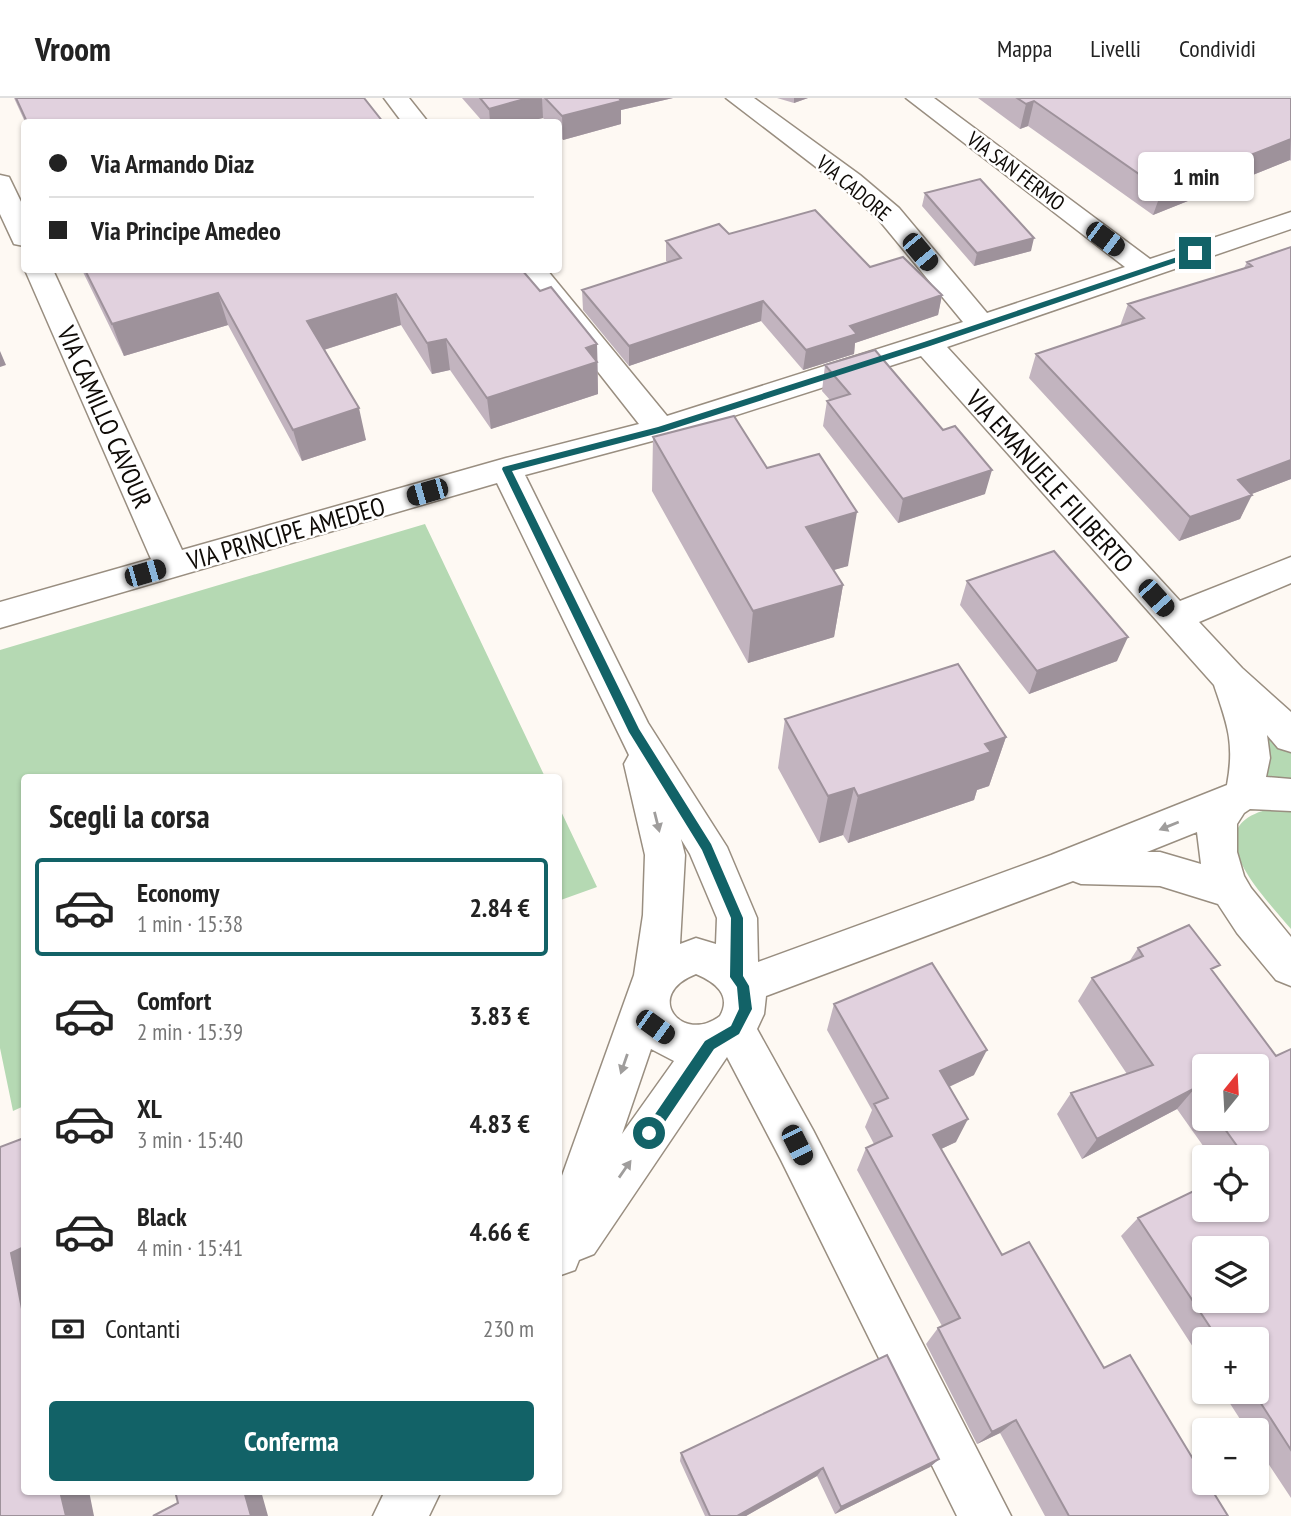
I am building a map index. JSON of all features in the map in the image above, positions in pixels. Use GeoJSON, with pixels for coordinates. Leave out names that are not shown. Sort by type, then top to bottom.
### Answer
{"type":"FeatureCollection","features":[{"type":"Feature","properties":{"kind":"street"},"geometry":{"type":"LineString","coordinates":[[396,98],[413,119]]}},
{"type":"Feature","properties":{"kind":"street","name":"VIA CADORE"},"geometry":{"type":"LineString","coordinates":[[738,98],[851,181],[889,214],[982,326]]}},
{"type":"Feature","properties":{"kind":"street","name":"VIA SAN FERMO"},"geometry":{"type":"LineString","coordinates":[[918,98],[1147,270]]}},
{"type":"Feature","properties":{"kind":"street"},"geometry":{"type":"LineString","coordinates":[[0,184],[21,231]]}},
{"type":"Feature","properties":{"kind":"street","name":"VIA PRINCIPE AMEDEO"},"geometry":{"type":"LineString","coordinates":[[0,615],[506,469],[660,429],[982,326],[1291,220]]}},
{"type":"Feature","properties":{"kind":"street","name":"VIA CAMILLO CAVOUR"},"geometry":{"type":"LineString","coordinates":[[40,273],[164,547],[170,566]]}},
{"type":"Feature","properties":{"kind":"street"},"geometry":{"type":"LineString","coordinates":[[535,273],[660,429]]}},
{"type":"Feature","properties":{"kind":"street","name":"VIA EMANUELE FILIBERTO"},"geometry":{"type":"LineString","coordinates":[[927,344],[1229,678],[1291,737]]}},
{"type":"Feature","properties":{"kind":"street"},"geometry":{"type":"LineString","coordinates":[[506,469],[634,732],[707,847],[737,918],[731,1010],[562,1259]]}},
{"type":"Feature","properties":{"kind":"street"},"geometry":{"type":"LineString","coordinates":[[1174,618],[1291,569]]}},
{"type":"Feature","properties":{"kind":"street"},"geometry":{"type":"LineString","coordinates":[[1229,678],[1248,731],[1251,758],[1238,797],[1221,814],[1217,825],[1217,847],[1231,891],[1291,967]]}},
{"type":"Feature","properties":{"kind":"street"},"geometry":{"type":"LineString","coordinates":[[562,1242],[651,988],[663,915],[665,855],[634,732]]}},
{"type":"Feature","properties":{"kind":"street"},"geometry":{"type":"LineString","coordinates":[[985,1516],[731,1010],[719,962],[696,956],[673,961],[651,988],[655,1027],[679,1044],[731,1010],[1065,866],[1238,797],[1291,795]]}},
{"type":"Feature","properties":{"kind":"street"},"geometry":{"type":"LineString","coordinates":[[1065,866],[1160,869],[1231,891]]}},
{"type":"Feature","properties":{"kind":"street"},"geometry":{"type":"LineString","coordinates":[[399,1516],[412,1495]]}},
{"type":"Feature","properties":{"kind":"green space"},"geometry":{"type":"Polygon","coordinates":[[[425,524],[544,774],[21,774],[21,1107],[13,1111],[0,1048],[0,650],[425,524]]]}},
{"type":"Feature","properties":{"kind":"green space"},"geometry":{"type":"Polygon","coordinates":[[[1267,724],[1291,751],[1291,783],[1262,782],[1267,724]]]}},
{"type":"Feature","properties":{"kind":"green space"},"geometry":{"type":"Polygon","coordinates":[[[1275,808],[1291,810],[1291,929],[1251,880],[1235,844],[1238,829],[1250,816],[1275,808]]]}},
{"type":"Feature","properties":{"kind":"green space"},"geometry":{"type":"Polygon","coordinates":[[[562,813],[597,887],[562,900],[562,813]]]}},
{"type":"Feature","properties":{"kind":"building"},"geometry":{"type":"Polygon","coordinates":[[[16,98],[364,98],[381,119],[26,119],[16,98]]]}},
{"type":"Feature","properties":{"kind":"building"},"geometry":{"type":"Polygon","coordinates":[[[480,98],[528,98],[489,109],[480,98]]]}},
{"type":"Feature","properties":{"kind":"building"},"geometry":{"type":"Polygon","coordinates":[[[545,98],[619,98],[621,101],[562,116],[545,98]]]}},
{"type":"Feature","properties":{"kind":"building"},"geometry":{"type":"Polygon","coordinates":[[[1017,98],[1291,98],[1291,139],[1162,190],[1034,101],[1026,104],[1017,98]]]}},
{"type":"Feature","properties":{"kind":"building"},"geometry":{"type":"Polygon","coordinates":[[[980,179],[1034,238],[977,253],[925,193],[980,179]]]}},
{"type":"Feature","properties":{"kind":"building"},"geometry":{"type":"Polygon","coordinates":[[[815,210],[870,267],[903,257],[942,295],[850,326],[857,334],[806,350],[763,301],[629,346],[582,290],[681,258],[666,241],[719,224],[729,234],[815,210]]]}},
{"type":"Feature","properties":{"kind":"building"},"geometry":{"type":"Polygon","coordinates":[[[1291,247],[1291,460],[1238,480],[1252,495],[1190,517],[1036,354],[1144,318],[1128,304],[1252,266],[1247,262],[1291,247]]]}},
{"type":"Feature","properties":{"kind":"building"},"geometry":{"type":"Polygon","coordinates":[[[86,273],[525,273],[540,291],[551,287],[597,344],[586,348],[597,362],[487,398],[446,339],[427,343],[396,294],[307,321],[359,408],[293,430],[218,293],[112,324],[86,273]]]}},
{"type":"Feature","properties":{"kind":"building"},"geometry":{"type":"Polygon","coordinates":[[[875,350],[943,430],[955,426],[992,470],[903,499],[827,401],[850,394],[825,365],[875,350]]]}},
{"type":"Feature","properties":{"kind":"building"},"geometry":{"type":"Polygon","coordinates":[[[734,416],[767,468],[819,454],[857,512],[806,527],[843,585],[753,611],[653,437],[734,416]]]}},
{"type":"Feature","properties":{"kind":"building"},"geometry":{"type":"Polygon","coordinates":[[[1054,551],[1128,637],[1037,671],[967,581],[1054,551]]]}},
{"type":"Feature","properties":{"kind":"building"},"geometry":{"type":"Polygon","coordinates":[[[958,664],[1006,737],[985,744],[991,752],[858,796],[854,788],[828,796],[785,719],[958,664]]]}},
{"type":"Feature","properties":{"kind":"building"},"geometry":{"type":"Polygon","coordinates":[[[1189,925],[1220,965],[1211,969],[1276,1056],[1291,1049],[1291,1450],[1261,1404],[1269,1404],[1269,1327],[1210,1327],[1201,1313],[1269,1313],[1269,1236],[1192,1236],[1192,1300],[1138,1218],[1192,1192],[1192,1222],[1269,1222],[1269,1145],[1236,1145],[1226,1131],[1269,1131],[1269,1054],[1192,1054],[1192,1090],[1097,1139],[1071,1093],[1153,1065],[1092,978],[1143,956],[1138,948],[1189,925]]]}},
{"type":"Feature","properties":{"kind":"building"},"geometry":{"type":"Polygon","coordinates":[[[932,963],[987,1050],[940,1071],[968,1119],[933,1135],[1002,1255],[1029,1242],[1104,1368],[1130,1355],[1192,1457],[1192,1495],[1215,1495],[1228,1516],[1069,1516],[1016,1420],[992,1432],[938,1328],[960,1318],[866,1148],[892,1136],[874,1104],[888,1098],[834,1004],[932,963]]]}},
{"type":"Feature","properties":{"kind":"building"},"geometry":{"type":"Polygon","coordinates":[[[21,1139],[21,1248],[11,1253],[21,1304],[21,1495],[61,1495],[66,1516],[0,1516],[0,1147],[21,1139]]]}},
{"type":"Feature","properties":{"kind":"building"},"geometry":{"type":"Polygon","coordinates":[[[887,1355],[939,1459],[841,1507],[823,1468],[737,1516],[710,1516],[681,1453],[887,1355]]]}},
{"type":"Feature","properties":{"kind":"building"},"geometry":{"type":"Polygon","coordinates":[[[176,1495],[245,1495],[251,1516],[153,1516],[178,1503],[176,1495]]]}},
{"type":"Feature","properties":{"kind":"route"},"geometry":{"type":"LineString","coordinates":[[649,1133],[710,1045],[735,1030],[745,1009],[743,986],[737,977],[737,918],[707,847],[634,732],[506,469],[660,429],[927,344],[1195,253]]}}]}
